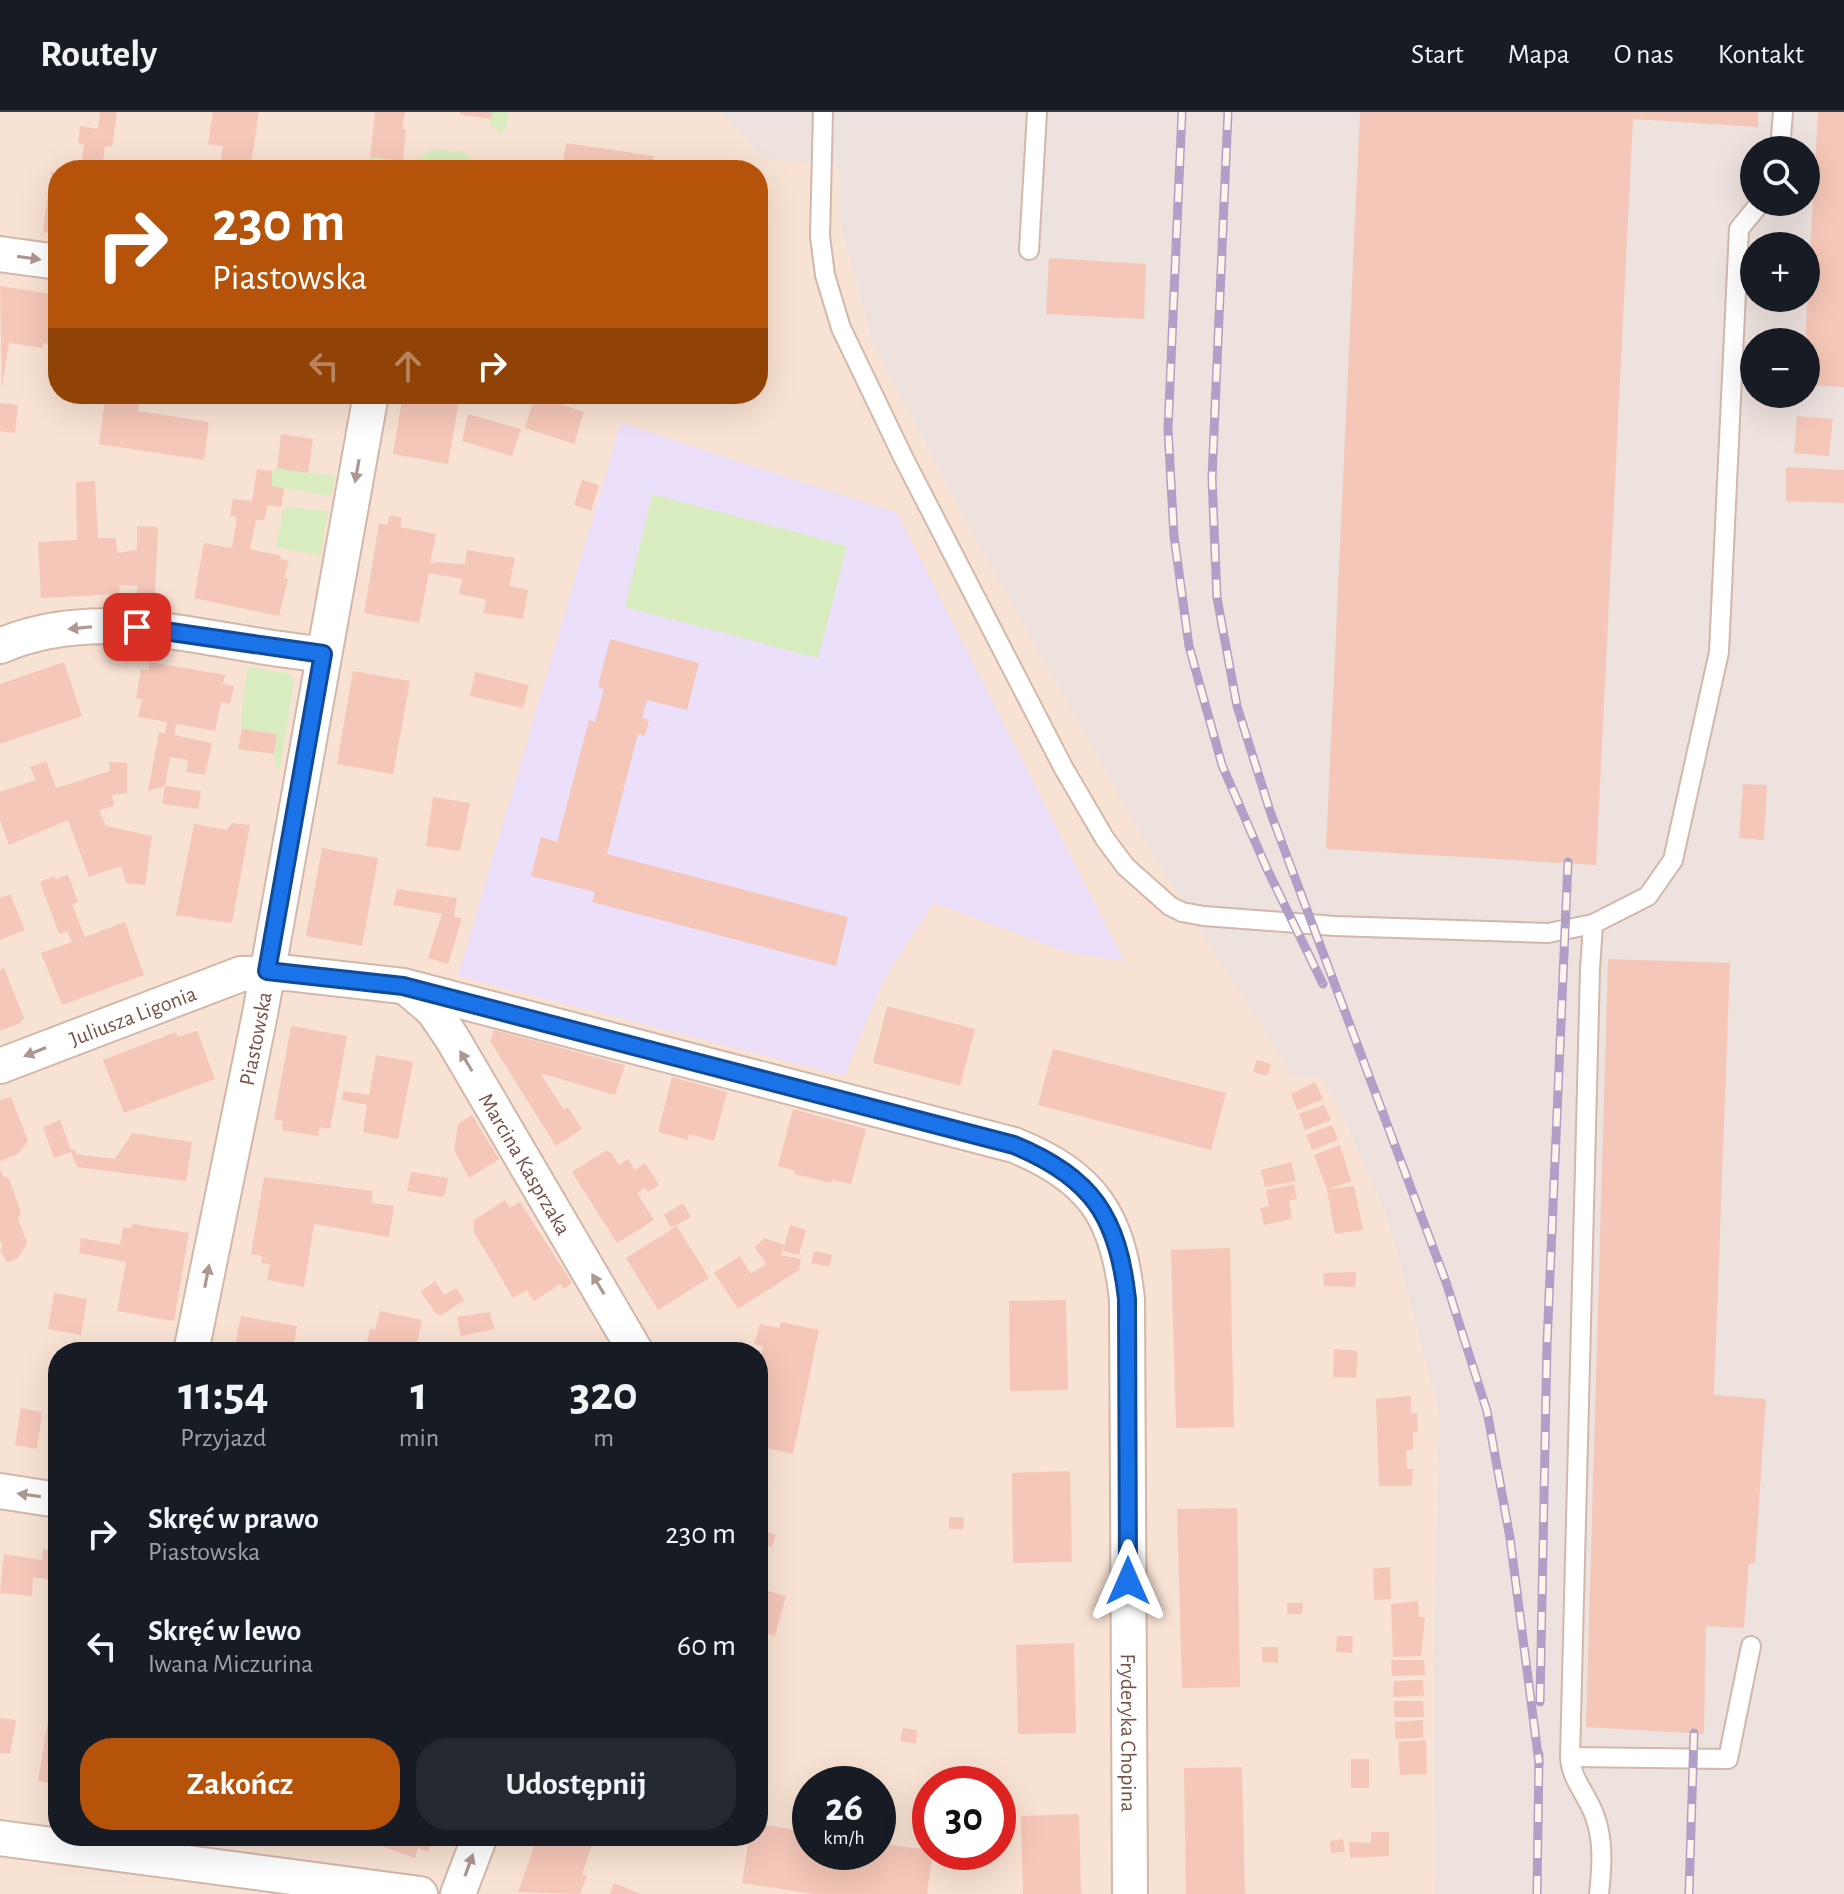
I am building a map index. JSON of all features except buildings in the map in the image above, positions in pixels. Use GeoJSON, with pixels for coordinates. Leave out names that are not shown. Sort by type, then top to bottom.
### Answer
{"type":"FeatureCollection","features":[{"type":"Feature","properties":{"kind":"street"},"geometry":{"type":"LineString","coordinates":[[0,254],[48,261]]}},
{"type":"Feature","properties":{"kind":"street","name":"Piastowska"},"geometry":{"type":"LineString","coordinates":[[193,1342],[267,971],[369,404]]}},
{"type":"Feature","properties":{"kind":"street"},"geometry":{"type":"LineString","coordinates":[[0,646],[48,632],[114,625],[323,654]]}},
{"type":"Feature","properties":{"kind":"street","name":"Fryderyka Chopina"},"geometry":{"type":"LineString","coordinates":[[267,971],[403,986],[1014,1145],[1044,1157],[1068,1172],[1092,1197],[1110,1223],[1123,1260],[1127,1299],[1130,1894]]}},
{"type":"Feature","properties":{"kind":"street","name":"Juliusza Ligonia"},"geometry":{"type":"LineString","coordinates":[[0,1066],[241,974],[267,971]]}},
{"type":"Feature","properties":{"kind":"street","name":"Marcina Kasprzaka"},"geometry":{"type":"LineString","coordinates":[[403,986],[420,996],[452,1038],[630,1342]]}},
{"type":"Feature","properties":{"kind":"street"},"geometry":{"type":"LineString","coordinates":[[0,1491],[48,1498]]}},
{"type":"Feature","properties":{"kind":"street"},"geometry":{"type":"LineString","coordinates":[[0,1838],[48,1841]]}},
{"type":"Feature","properties":{"kind":"street"},"geometry":{"type":"LineString","coordinates":[[114,1846],[420,1894]]}},
{"type":"Feature","properties":{"kind":"street"},"geometry":{"type":"LineString","coordinates":[[458,1894],[476,1846]]}},
{"type":"Feature","properties":{"kind":"lane"},"geometry":{"type":"LineString","coordinates":[[823,112],[820,236],[825,275],[841,328],[904,459],[1063,767],[1105,839],[1126,867],[1170,906],[1204,916],[1335,926],[1548,933],[1593,924],[1648,896],[1673,860],[1719,652],[1739,229],[1750,216]]}},
{"type":"Feature","properties":{"kind":"lane"},"geometry":{"type":"LineString","coordinates":[[1029,250],[1037,112]]}},
{"type":"Feature","properties":{"kind":"lane"},"geometry":{"type":"LineString","coordinates":[[1781,136],[1783,112]]}},
{"type":"Feature","properties":{"kind":"lane"},"geometry":{"type":"LineString","coordinates":[[1593,924],[1570,1757],[1571,1773],[1593,1811],[1600,1833],[1599,1894]]}},
{"type":"Feature","properties":{"kind":"lane"},"geometry":{"type":"LineString","coordinates":[[1570,1757],[1728,1759],[1751,1646]]}},
{"type":"Feature","properties":{"kind":"shaded area"},"geometry":{"type":"Polygon","coordinates":[[[0,112],[721,112],[762,158],[837,165],[840,224],[873,345],[969,527],[1300,1078],[1320,1075],[1336,1101],[1388,1220],[1439,1413],[1433,1658],[1435,1894],[0,1894],[0,112]]]}},
{"type":"Feature","properties":{"kind":"shaded area"},"geometry":{"type":"Polygon","coordinates":[[[721,112],[1844,112],[1844,1894],[1435,1894],[1433,1658],[1439,1413],[1388,1220],[1336,1101],[1320,1076],[1300,1078],[1291,1073],[1152,854],[969,527],[873,345],[840,224],[837,165],[762,158],[721,112]]]}},
{"type":"Feature","properties":{"kind":"shaded area"},"geometry":{"type":"Polygon","coordinates":[[[621,423],[897,513],[1124,961],[1068,952],[933,903],[883,981],[844,1076],[458,976],[621,423]]]}},
{"type":"Feature","properties":{"kind":"green space"},"geometry":{"type":"Polygon","coordinates":[[[492,112],[510,112],[505,129],[498,134],[496,126],[493,128],[490,124],[492,112]]]}},
{"type":"Feature","properties":{"kind":"green space"},"geometry":{"type":"Polygon","coordinates":[[[434,149],[464,152],[472,160],[415,160],[434,149]]]}},
{"type":"Feature","properties":{"kind":"green space"},"geometry":{"type":"Polygon","coordinates":[[[277,468],[335,476],[331,496],[272,486],[272,471],[277,468]]]}},
{"type":"Feature","properties":{"kind":"green space"},"geometry":{"type":"Polygon","coordinates":[[[652,494],[847,546],[818,658],[625,607],[652,494]]]}},
{"type":"Feature","properties":{"kind":"green space"},"geometry":{"type":"Polygon","coordinates":[[[287,507],[328,511],[320,556],[276,547],[283,511],[287,507]]]}},
{"type":"Feature","properties":{"kind":"green space"},"geometry":{"type":"Polygon","coordinates":[[[248,667],[289,673],[294,680],[280,769],[276,767],[274,754],[277,735],[242,729],[248,667]]]}},
{"type":"Feature","properties":{"kind":"railway"},"geometry":{"type":"LineString","coordinates":[[1182,112],[1168,429],[1174,536],[1189,646],[1222,765],[1267,869],[1323,984]]}},
{"type":"Feature","properties":{"kind":"railway"},"geometry":{"type":"LineString","coordinates":[[1228,112],[1212,478],[1217,598],[1237,706],[1270,811],[1446,1282],[1487,1411],[1510,1538],[1539,1763]]}},
{"type":"Feature","properties":{"kind":"railway"},"geometry":{"type":"LineString","coordinates":[[1540,1702],[1547,1344],[1568,862]]}},
{"type":"Feature","properties":{"kind":"railway"},"geometry":{"type":"LineString","coordinates":[[1689,1894],[1694,1733]]}},
{"type":"Feature","properties":{"kind":"railway"},"geometry":{"type":"LineString","coordinates":[[1537,1894],[1539,1754]]}},
{"type":"Feature","properties":{"kind":"route"},"geometry":{"type":"LineString","coordinates":[[137,627],[323,654],[267,971],[403,986],[1014,1145],[1044,1157],[1068,1172],[1092,1197],[1110,1223],[1123,1260],[1127,1299],[1128,1581]]}}]}
